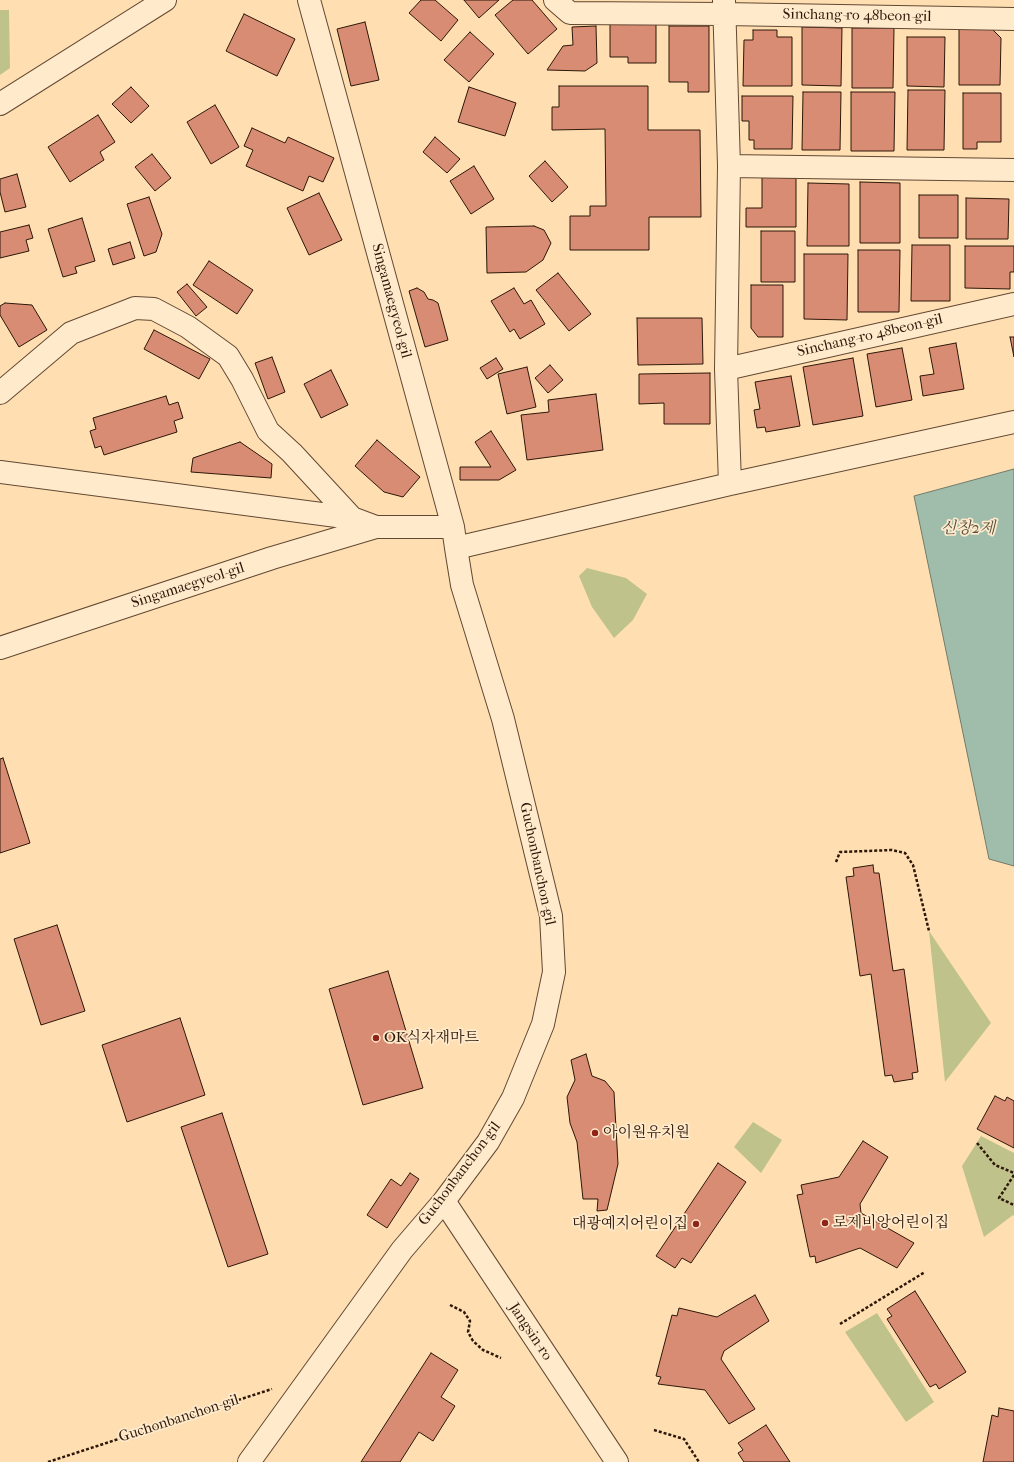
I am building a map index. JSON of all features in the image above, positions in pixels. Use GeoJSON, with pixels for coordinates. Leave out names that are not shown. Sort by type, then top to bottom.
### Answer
{"type":"FeatureCollection","features":[{"type":"Feature","properties":{"kind":"street"},"geometry":{"type":"LineString","coordinates":[[0,104],[165,0]]}},
{"type":"Feature","properties":{"kind":"street","name":"Singamaegyeol-gil"},"geometry":{"type":"LineString","coordinates":[[0,648],[272,558],[376,527],[453,527],[309,0]]}},
{"type":"Feature","properties":{"kind":"street","name":"Sinchang-ro 48beon-gil"},"geometry":{"type":"LineString","coordinates":[[556,0],[570,13],[724,7],[1014,19]]}},
{"type":"Feature","properties":{"kind":"street"},"geometry":{"type":"LineString","coordinates":[[724,7],[729,166],[726,369],[730,484]]}},
{"type":"Feature","properties":{"kind":"street"},"geometry":{"type":"LineString","coordinates":[[729,166],[1014,170]]}},
{"type":"Feature","properties":{"kind":"street","name":"Sinchang-ro 48beon-gil"},"geometry":{"type":"LineString","coordinates":[[726,369],[1014,304]]}},
{"type":"Feature","properties":{"kind":"street","name":"Singamaegyeol-gil"},"geometry":{"type":"LineString","coordinates":[[0,393],[71,333],[135,308],[154,309],[188,327],[228,356],[242,379],[268,431],[292,453],[352,518]]}},
{"type":"Feature","properties":{"kind":"street"},"geometry":{"type":"LineString","coordinates":[[456,548],[730,484],[1014,422]]}},
{"type":"Feature","properties":{"kind":"street","name":"Singamaegyeol-gil"},"geometry":{"type":"LineString","coordinates":[[0,472],[352,518],[376,527]]}},
{"type":"Feature","properties":{"kind":"street","name":"Guchonbanchon-gil"},"geometry":{"type":"LineString","coordinates":[[249,1462],[402,1250],[444,1201],[488,1142],[513,1098],[543,1024],[554,972],[551,916],[503,719],[462,584],[453,527]]}},
{"type":"Feature","properties":{"kind":"street","name":"Jangsin-ro"},"geometry":{"type":"LineString","coordinates":[[444,1201],[617,1462]]}},
{"type":"Feature","properties":{"kind":"path"},"geometry":{"type":"LineString","coordinates":[[836,862],[840,852],[892,850],[905,853],[913,865],[929,931]]}},
{"type":"Feature","properties":{"kind":"path"},"geometry":{"type":"LineString","coordinates":[[976,1143],[995,1165],[1014,1174],[1000,1198],[1014,1205]]}},
{"type":"Feature","properties":{"kind":"path"},"geometry":{"type":"LineString","coordinates":[[840,1324],[925,1272]]}},
{"type":"Feature","properties":{"kind":"path"},"geometry":{"type":"LineString","coordinates":[[450,1306],[464,1312],[470,1321],[468,1332],[473,1341],[483,1350],[501,1358]]}},
{"type":"Feature","properties":{"kind":"path","name":"Guchonbanchon-gil"},"geometry":{"type":"LineString","coordinates":[[48,1462],[273,1389]]}},
{"type":"Feature","properties":{"kind":"path"},"geometry":{"type":"LineString","coordinates":[[654,1430],[684,1439],[699,1462]]}},
{"type":"Feature","properties":{"kind":"green space"},"geometry":{"type":"Polygon","coordinates":[[[0,10],[9,10],[10,68],[0,75],[0,10]]]}},
{"type":"Feature","properties":{"kind":"green space"},"geometry":{"type":"Polygon","coordinates":[[[587,568],[626,578],[647,594],[633,620],[614,638],[592,607],[579,576],[587,568]]]}},
{"type":"Feature","properties":{"kind":"green space"},"geometry":{"type":"Polygon","coordinates":[[[929,931],[991,1023],[945,1082],[929,931]]]}},
{"type":"Feature","properties":{"kind":"green space"},"geometry":{"type":"Polygon","coordinates":[[[753,1122],[782,1140],[761,1173],[734,1147],[753,1122]]]}},
{"type":"Feature","properties":{"kind":"green space"},"geometry":{"type":"Polygon","coordinates":[[[981,1136],[1014,1153],[1014,1216],[1013,1215],[984,1237],[962,1166],[981,1136]]]}},
{"type":"Feature","properties":{"kind":"green space"},"geometry":{"type":"Polygon","coordinates":[[[877,1313],[934,1402],[906,1422],[845,1332],[877,1313]]]}},
{"type":"Feature","properties":{"kind":"water","name":"신창2제"},"geometry":{"type":"Polygon","coordinates":[[[1014,469],[1014,866],[989,859],[914,496],[1014,469]]]}},
{"type":"Feature","properties":{"kind":"building"},"geometry":{"type":"Polygon","coordinates":[[[421,0],[435,0],[458,20],[441,41],[409,13],[421,0]]]}},
{"type":"Feature","properties":{"kind":"building"},"geometry":{"type":"Polygon","coordinates":[[[464,0],[499,0],[479,18],[464,0]]]}},
{"type":"Feature","properties":{"kind":"building"},"geometry":{"type":"Polygon","coordinates":[[[513,0],[532,0],[557,29],[528,54],[495,15],[513,0]]]}},
{"type":"Feature","properties":{"kind":"building"},"geometry":{"type":"Polygon","coordinates":[[[244,14],[295,39],[277,76],[226,51],[244,14]]]}},
{"type":"Feature","properties":{"kind":"building"},"geometry":{"type":"Polygon","coordinates":[[[365,22],[379,80],[351,86],[337,29],[365,22]]]}},
{"type":"Feature","properties":{"kind":"building"},"geometry":{"type":"Polygon","coordinates":[[[610,24],[656,24],[656,63],[628,63],[628,57],[610,57],[610,24]]]}},
{"type":"Feature","properties":{"kind":"building"},"geometry":{"type":"Polygon","coordinates":[[[596,26],[597,63],[585,71],[547,70],[563,46],[573,45],[572,27],[596,26]]]}},
{"type":"Feature","properties":{"kind":"building"},"geometry":{"type":"Polygon","coordinates":[[[669,26],[709,26],[709,92],[688,92],[688,82],[669,82],[669,26]]]}},
{"type":"Feature","properties":{"kind":"building"},"geometry":{"type":"Polygon","coordinates":[[[802,27],[842,28],[841,86],[802,85],[802,27]]]}},
{"type":"Feature","properties":{"kind":"building"},"geometry":{"type":"Polygon","coordinates":[[[852,28],[894,28],[893,88],[852,88],[852,28]]]}},
{"type":"Feature","properties":{"kind":"building"},"geometry":{"type":"Polygon","coordinates":[[[959,28],[991,28],[1001,38],[1000,85],[959,85],[959,28]]]}},
{"type":"Feature","properties":{"kind":"building"},"geometry":{"type":"Polygon","coordinates":[[[753,30],[777,30],[777,37],[792,37],[792,86],[743,86],[744,40],[753,40],[753,30]]]}},
{"type":"Feature","properties":{"kind":"building"},"geometry":{"type":"Polygon","coordinates":[[[470,32],[494,54],[469,82],[444,60],[470,32]]]}},
{"type":"Feature","properties":{"kind":"building"},"geometry":{"type":"Polygon","coordinates":[[[907,37],[945,37],[944,87],[907,86],[907,37]]]}},
{"type":"Feature","properties":{"kind":"building"},"geometry":{"type":"Polygon","coordinates":[[[559,86],[648,86],[648,130],[700,130],[701,217],[649,217],[649,250],[570,250],[570,216],[590,216],[590,206],[606,206],[605,129],[552,130],[552,107],[559,107],[559,86]]]}},
{"type":"Feature","properties":{"kind":"building"},"geometry":{"type":"Polygon","coordinates":[[[131,87],[149,106],[131,123],[112,104],[131,87]]]}},
{"type":"Feature","properties":{"kind":"building"},"geometry":{"type":"Polygon","coordinates":[[[469,87],[516,103],[505,136],[458,122],[469,87]]]}},
{"type":"Feature","properties":{"kind":"building"},"geometry":{"type":"Polygon","coordinates":[[[908,90],[945,90],[944,150],[907,150],[908,90]]]}},
{"type":"Feature","properties":{"kind":"building"},"geometry":{"type":"Polygon","coordinates":[[[803,92],[841,92],[840,150],[802,150],[803,92]]]}},
{"type":"Feature","properties":{"kind":"building"},"geometry":{"type":"Polygon","coordinates":[[[851,92],[895,92],[894,151],[851,151],[851,92]]]}},
{"type":"Feature","properties":{"kind":"building"},"geometry":{"type":"Polygon","coordinates":[[[963,93],[1001,93],[1001,142],[977,142],[977,149],[963,149],[963,93]]]}},
{"type":"Feature","properties":{"kind":"building"},"geometry":{"type":"Polygon","coordinates":[[[742,96],[793,96],[792,149],[754,149],[754,140],[749,140],[749,121],[742,121],[742,96]]]}},
{"type":"Feature","properties":{"kind":"building"},"geometry":{"type":"Polygon","coordinates":[[[215,105],[239,147],[211,164],[187,122],[215,105]]]}},
{"type":"Feature","properties":{"kind":"building"},"geometry":{"type":"Polygon","coordinates":[[[98,115],[115,142],[100,152],[104,160],[70,182],[48,147],[98,115]]]}},
{"type":"Feature","properties":{"kind":"building"},"geometry":{"type":"Polygon","coordinates":[[[252,128],[285,143],[288,137],[334,158],[323,182],[309,176],[303,191],[246,166],[253,150],[244,146],[252,128]]]}},
{"type":"Feature","properties":{"kind":"building"},"geometry":{"type":"Polygon","coordinates":[[[435,137],[460,159],[447,173],[423,152],[435,137]]]}},
{"type":"Feature","properties":{"kind":"building"},"geometry":{"type":"Polygon","coordinates":[[[152,154],[171,178],[155,191],[135,167],[152,154]]]}},
{"type":"Feature","properties":{"kind":"building"},"geometry":{"type":"Polygon","coordinates":[[[545,161],[568,187],[552,202],[529,176],[545,161]]]}},
{"type":"Feature","properties":{"kind":"building"},"geometry":{"type":"Polygon","coordinates":[[[474,166],[494,199],[471,214],[450,181],[474,166]]]}},
{"type":"Feature","properties":{"kind":"building"},"geometry":{"type":"Polygon","coordinates":[[[17,174],[26,207],[5,212],[0,192],[0,179],[17,174]]]}},
{"type":"Feature","properties":{"kind":"building"},"geometry":{"type":"Polygon","coordinates":[[[762,177],[796,178],[796,227],[746,227],[746,208],[762,208],[762,177]]]}},
{"type":"Feature","properties":{"kind":"building"},"geometry":{"type":"Polygon","coordinates":[[[860,182],[900,183],[900,243],[860,243],[860,182]]]}},
{"type":"Feature","properties":{"kind":"building"},"geometry":{"type":"Polygon","coordinates":[[[808,183],[849,184],[849,246],[807,246],[808,183]]]}},
{"type":"Feature","properties":{"kind":"building"},"geometry":{"type":"Polygon","coordinates":[[[319,193],[342,240],[309,255],[287,208],[319,193]]]}},
{"type":"Feature","properties":{"kind":"building"},"geometry":{"type":"Polygon","coordinates":[[[919,195],[958,195],[958,238],[919,238],[919,195]]]}},
{"type":"Feature","properties":{"kind":"building"},"geometry":{"type":"Polygon","coordinates":[[[149,197],[162,234],[156,252],[144,256],[127,204],[149,197]]]}},
{"type":"Feature","properties":{"kind":"building"},"geometry":{"type":"Polygon","coordinates":[[[966,198],[1009,199],[1008,239],[966,239],[966,198]]]}},
{"type":"Feature","properties":{"kind":"building"},"geometry":{"type":"Polygon","coordinates":[[[82,218],[95,261],[75,267],[77,273],[63,277],[48,229],[82,218]]]}},
{"type":"Feature","properties":{"kind":"building"},"geometry":{"type":"Polygon","coordinates":[[[29,225],[33,238],[26,240],[29,251],[0,258],[0,232],[29,225]]]}},
{"type":"Feature","properties":{"kind":"building"},"geometry":{"type":"Polygon","coordinates":[[[534,226],[544,230],[551,243],[543,260],[526,272],[487,273],[486,227],[534,226]]]}},
{"type":"Feature","properties":{"kind":"building"},"geometry":{"type":"Polygon","coordinates":[[[761,231],[795,231],[795,282],[761,282],[761,231]]]}},
{"type":"Feature","properties":{"kind":"building"},"geometry":{"type":"Polygon","coordinates":[[[130,242],[135,258],[113,265],[108,249],[130,242]]]}},
{"type":"Feature","properties":{"kind":"building"},"geometry":{"type":"Polygon","coordinates":[[[912,245],[950,245],[950,301],[911,301],[912,245]]]}},
{"type":"Feature","properties":{"kind":"building"},"geometry":{"type":"Polygon","coordinates":[[[965,246],[1014,246],[1014,272],[1010,272],[1010,289],[965,288],[965,246]]]}},
{"type":"Feature","properties":{"kind":"building"},"geometry":{"type":"Polygon","coordinates":[[[858,250],[900,250],[899,312],[858,312],[858,250]]]}},
{"type":"Feature","properties":{"kind":"building"},"geometry":{"type":"Polygon","coordinates":[[[804,254],[848,254],[847,320],[804,319],[804,254]]]}},
{"type":"Feature","properties":{"kind":"building"},"geometry":{"type":"Polygon","coordinates":[[[209,261],[253,290],[237,314],[193,285],[209,261]]]}},
{"type":"Feature","properties":{"kind":"building"},"geometry":{"type":"Polygon","coordinates":[[[558,273],[591,314],[569,331],[536,290],[558,273]]]}},
{"type":"Feature","properties":{"kind":"building"},"geometry":{"type":"Polygon","coordinates":[[[187,284],[207,307],[196,316],[177,292],[187,284]]]}},
{"type":"Feature","properties":{"kind":"building"},"geometry":{"type":"Polygon","coordinates":[[[751,285],[783,285],[783,337],[758,337],[751,328],[751,285]]]}},
{"type":"Feature","properties":{"kind":"building"},"geometry":{"type":"Polygon","coordinates":[[[417,288],[424,292],[428,299],[438,303],[448,340],[425,347],[409,291],[417,288]]]}},
{"type":"Feature","properties":{"kind":"building"},"geometry":{"type":"Polygon","coordinates":[[[514,288],[524,304],[531,300],[545,324],[520,339],[514,329],[510,332],[491,301],[514,288]]]}},
{"type":"Feature","properties":{"kind":"building"},"geometry":{"type":"Polygon","coordinates":[[[5,303],[32,305],[47,330],[19,347],[0,315],[0,306],[5,303]]]}},
{"type":"Feature","properties":{"kind":"building"},"geometry":{"type":"Polygon","coordinates":[[[637,318],[702,318],[703,364],[638,365],[637,318]]]}},
{"type":"Feature","properties":{"kind":"building"},"geometry":{"type":"Polygon","coordinates":[[[154,330],[210,359],[199,379],[144,349],[154,330]]]}},
{"type":"Feature","properties":{"kind":"building"},"geometry":{"type":"Polygon","coordinates":[[[1010,337],[1014,337],[1014,357],[1010,337]]]}},
{"type":"Feature","properties":{"kind":"building"},"geometry":{"type":"Polygon","coordinates":[[[956,343],[964,389],[923,396],[920,376],[934,374],[929,348],[956,343]]]}},
{"type":"Feature","properties":{"kind":"building"},"geometry":{"type":"Polygon","coordinates":[[[902,348],[912,400],[876,407],[867,354],[902,348]]]}},
{"type":"Feature","properties":{"kind":"building"},"geometry":{"type":"Polygon","coordinates":[[[272,357],[285,392],[268,399],[255,363],[272,357]]]}},
{"type":"Feature","properties":{"kind":"building"},"geometry":{"type":"Polygon","coordinates":[[[496,358],[503,369],[487,379],[480,368],[496,358]]]}},
{"type":"Feature","properties":{"kind":"building"},"geometry":{"type":"Polygon","coordinates":[[[853,358],[863,416],[813,425],[803,367],[853,358]]]}},
{"type":"Feature","properties":{"kind":"building"},"geometry":{"type":"Polygon","coordinates":[[[550,365],[563,380],[548,393],[535,378],[550,365]]]}},
{"type":"Feature","properties":{"kind":"building"},"geometry":{"type":"Polygon","coordinates":[[[527,367],[536,407],[507,414],[498,374],[527,367]]]}},
{"type":"Feature","properties":{"kind":"building"},"geometry":{"type":"Polygon","coordinates":[[[331,370],[348,405],[321,418],[304,384],[331,370]]]}},
{"type":"Feature","properties":{"kind":"building"},"geometry":{"type":"Polygon","coordinates":[[[710,373],[710,424],[664,424],[664,403],[639,404],[639,374],[710,373]]]}},
{"type":"Feature","properties":{"kind":"building"},"geometry":{"type":"Polygon","coordinates":[[[791,376],[800,426],[766,432],[765,427],[757,428],[754,410],[760,409],[755,382],[791,376]]]}},
{"type":"Feature","properties":{"kind":"building"},"geometry":{"type":"Polygon","coordinates":[[[596,394],[603,450],[527,460],[521,415],[549,412],[548,400],[596,394]]]}},
{"type":"Feature","properties":{"kind":"building"},"geometry":{"type":"Polygon","coordinates":[[[166,396],[169,405],[178,402],[183,418],[174,421],[177,432],[104,455],[101,446],[95,448],[90,431],[96,429],[93,418],[166,396]]]}},
{"type":"Feature","properties":{"kind":"building"},"geometry":{"type":"Polygon","coordinates":[[[491,431],[516,470],[499,480],[460,480],[460,467],[491,467],[475,442],[491,431]]]}},
{"type":"Feature","properties":{"kind":"building"},"geometry":{"type":"Polygon","coordinates":[[[377,440],[420,477],[403,497],[384,492],[355,466],[377,440]]]}},
{"type":"Feature","properties":{"kind":"building"},"geometry":{"type":"Polygon","coordinates":[[[240,442],[272,464],[271,478],[191,472],[193,458],[240,442]]]}},
{"type":"Feature","properties":{"kind":"building"},"geometry":{"type":"Polygon","coordinates":[[[3,758],[30,843],[0,853],[0,759],[3,758]]]}},
{"type":"Feature","properties":{"kind":"building"},"geometry":{"type":"Polygon","coordinates":[[[873,865],[874,873],[879,873],[893,971],[904,969],[918,1072],[912,1073],[913,1079],[894,1082],[892,1075],[885,1076],[871,974],[860,976],[846,877],[854,876],[853,868],[873,865]]]}},
{"type":"Feature","properties":{"kind":"building"},"geometry":{"type":"Polygon","coordinates":[[[57,925],[85,1011],[41,1025],[14,939],[57,925]]]}},
{"type":"Feature","properties":{"kind":"building","name":"OK식자재마트"},"geometry":{"type":"Polygon","coordinates":[[[388,971],[423,1088],[363,1105],[329,989],[388,971]]]}},
{"type":"Feature","properties":{"kind":"building"},"geometry":{"type":"Polygon","coordinates":[[[180,1018],[205,1095],[127,1122],[102,1045],[180,1018]]]}},
{"type":"Feature","properties":{"kind":"building","name":"아이원유치원"},"geometry":{"type":"Polygon","coordinates":[[[586,1054],[592,1076],[605,1081],[614,1092],[618,1164],[607,1210],[597,1211],[598,1199],[583,1199],[577,1142],[570,1123],[567,1097],[575,1080],[571,1060],[586,1054]]]}},
{"type":"Feature","properties":{"kind":"building"},"geometry":{"type":"Polygon","coordinates":[[[995,1096],[1005,1101],[1007,1097],[1014,1101],[1014,1148],[977,1129],[995,1096]]]}},
{"type":"Feature","properties":{"kind":"building"},"geometry":{"type":"Polygon","coordinates":[[[222,1113],[268,1254],[228,1267],[181,1127],[222,1113]]]}},
{"type":"Feature","properties":{"kind":"building"},"geometry":{"type":"Polygon","coordinates":[[[863,1141],[888,1157],[860,1204],[861,1213],[914,1243],[897,1268],[860,1248],[816,1263],[815,1256],[810,1257],[797,1195],[803,1194],[801,1185],[839,1177],[863,1141]]]}},
{"type":"Feature","properties":{"kind":"building"},"geometry":{"type":"Polygon","coordinates":[[[718,1163],[746,1182],[691,1263],[682,1258],[675,1268],[656,1256],[718,1163]]]}},
{"type":"Feature","properties":{"kind":"building"},"geometry":{"type":"Polygon","coordinates":[[[410,1173],[419,1179],[387,1228],[367,1215],[391,1179],[401,1186],[410,1173]]]}},
{"type":"Feature","properties":{"kind":"building"},"geometry":{"type":"Polygon","coordinates":[[[915,1291],[966,1372],[939,1389],[936,1384],[930,1387],[887,1319],[892,1316],[887,1309],[915,1291]]]}},
{"type":"Feature","properties":{"kind":"building"},"geometry":{"type":"Polygon","coordinates":[[[755,1295],[769,1321],[724,1351],[721,1359],[755,1409],[729,1424],[705,1390],[658,1384],[661,1377],[656,1376],[672,1315],[677,1316],[679,1308],[717,1317],[755,1295]]]}},
{"type":"Feature","properties":{"kind":"building"},"geometry":{"type":"Polygon","coordinates":[[[431,1353],[458,1370],[441,1397],[455,1406],[433,1441],[419,1432],[400,1462],[361,1462],[431,1353]]]}},
{"type":"Feature","properties":{"kind":"building"},"geometry":{"type":"Polygon","coordinates":[[[999,1408],[1014,1411],[1014,1462],[983,1462],[992,1415],[998,1417],[999,1408]]]}},
{"type":"Feature","properties":{"kind":"building"},"geometry":{"type":"Polygon","coordinates":[[[766,1425],[790,1462],[744,1462],[738,1453],[743,1450],[738,1443],[766,1425]]]}},
{"type":"Feature","properties":{"kind":"place","name":"OK식자재마트"},"geometry":{"type":"Point","coordinates":[376,1038]}},
{"type":"Feature","properties":{"kind":"place","name":"아이원유치원"},"geometry":{"type":"Point","coordinates":[595,1133]}},
{"type":"Feature","properties":{"kind":"place","name":"로제비앙어린이집"},"geometry":{"type":"Point","coordinates":[825,1223]}},
{"type":"Feature","properties":{"kind":"place","name":"대광예지어린이집"},"geometry":{"type":"Point","coordinates":[696,1224]}}]}
